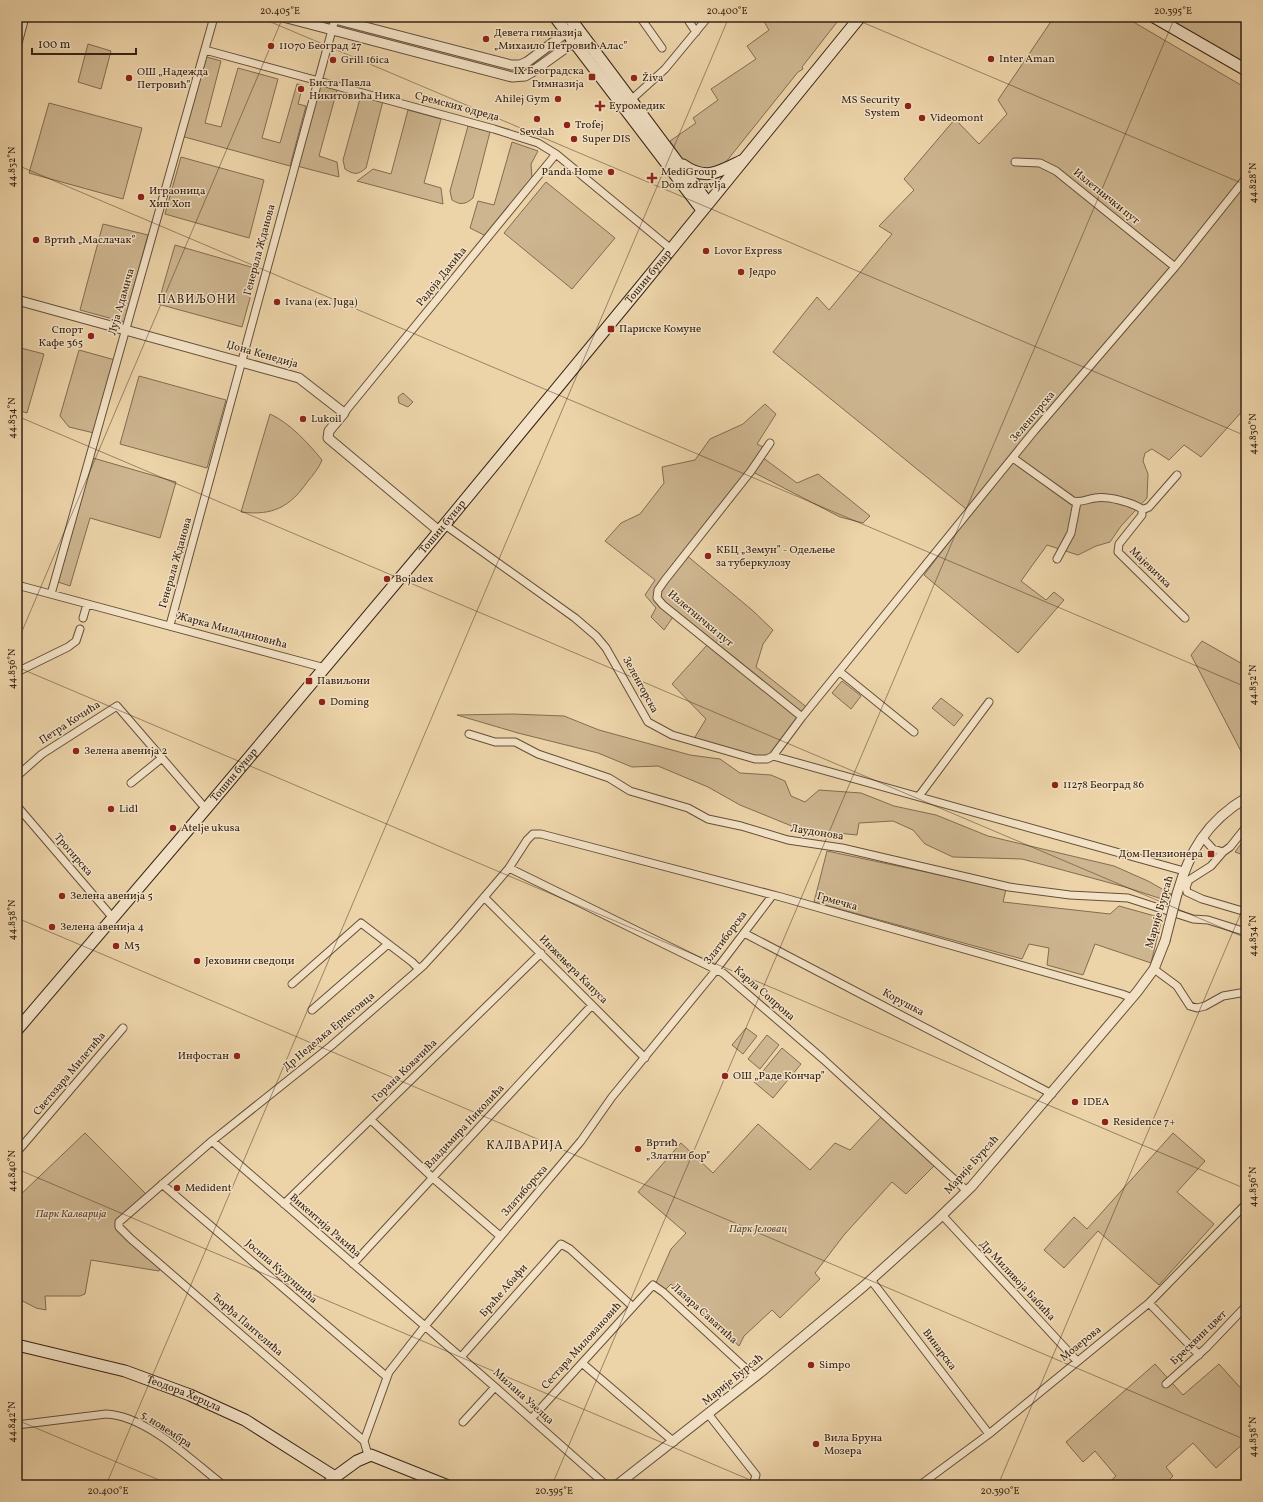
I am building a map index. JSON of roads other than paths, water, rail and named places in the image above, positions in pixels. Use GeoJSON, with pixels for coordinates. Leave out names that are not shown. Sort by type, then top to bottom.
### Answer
{"type":"FeatureCollection","features":[{"type":"Feature","properties":{"kind":"main road"},"geometry":{"type":"LineString","coordinates":[[555,17],[570,25],[705,207]]}},
{"type":"Feature","properties":{"kind":"main road","name":"Тошин бунар"},"geometry":{"type":"LineString","coordinates":[[17,1030],[206,809],[442,528],[860,17]]}},
{"type":"Feature","properties":{"kind":"main road"},"geometry":{"type":"LineString","coordinates":[[1154,17],[1246,70]]}},
{"type":"Feature","properties":{"kind":"main road"},"geometry":{"type":"LineString","coordinates":[[579,39],[631,100],[675,159],[705,207]]}},
{"type":"Feature","properties":{"kind":"main road"},"geometry":{"type":"LineString","coordinates":[[675,159],[693,172],[708,174],[720,171],[746,158]]}},
{"type":"Feature","properties":{"kind":"main road","name":"Теодора Херцла"},"geometry":{"type":"LineString","coordinates":[[17,1345],[125,1371],[190,1394],[245,1420],[335,1476]]}},
{"type":"Feature","properties":{"kind":"main road"},"geometry":{"type":"LineString","coordinates":[[335,1476],[368,1455],[384,1459],[446,1485]]}},
{"type":"Feature","properties":{"kind":"street"},"geometry":{"type":"LineString","coordinates":[[17,47],[25,17]]}},
{"type":"Feature","properties":{"kind":"street","name":"Луја Адамича"},"geometry":{"type":"LineString","coordinates":[[51,594],[214,17]]}},
{"type":"Feature","properties":{"kind":"street"},"geometry":{"type":"LineString","coordinates":[[283,17],[512,77],[525,76],[579,39]]}},
{"type":"Feature","properties":{"kind":"street"},"geometry":{"type":"LineString","coordinates":[[640,17],[662,48]]}},
{"type":"Feature","properties":{"kind":"street"},"geometry":{"type":"LineString","coordinates":[[686,17],[696,32]]}},
{"type":"Feature","properties":{"kind":"street"},"geometry":{"type":"LineString","coordinates":[[631,100],[665,69],[708,17]]}},
{"type":"Feature","properties":{"kind":"street"},"geometry":{"type":"LineString","coordinates":[[331,18],[511,65],[520,65],[528,62],[570,25]]}},
{"type":"Feature","properties":{"kind":"street","name":"Генерала Жданова"},"geometry":{"type":"LineString","coordinates":[[170,625],[332,31],[331,18]]}},
{"type":"Feature","properties":{"kind":"street","name":"Сремских одреда"},"geometry":{"type":"LineString","coordinates":[[205,50],[513,134],[538,143],[556,154],[671,249]]}},
{"type":"Feature","properties":{"kind":"street","name":"Радоја Дакића"},"geometry":{"type":"LineString","coordinates":[[344,413],[556,154]]}},
{"type":"Feature","properties":{"kind":"street","name":"Излетнички пут"},"geometry":{"type":"LineString","coordinates":[[1016,162],[1040,163],[1056,171],[1175,267]]}},
{"type":"Feature","properties":{"kind":"street","name":"Зеленгорска"},"geometry":{"type":"LineString","coordinates":[[442,528],[575,618],[596,636],[606,648],[648,722],[672,735],[755,759],[766,759],[773,756],[802,717],[1013,458],[1175,267],[1246,178]]}},
{"type":"Feature","properties":{"kind":"street","name":"Џона Кенедија"},"geometry":{"type":"LineString","coordinates":[[17,300],[303,379],[344,413]]}},
{"type":"Feature","properties":{"kind":"street"},"geometry":{"type":"LineString","coordinates":[[344,413],[329,431],[328,438],[442,528]]}},
{"type":"Feature","properties":{"kind":"street","name":"Излетнички пут"},"geometry":{"type":"LineString","coordinates":[[770,443],[751,471],[665,580],[658,590],[657,598],[663,605],[802,717]]}},
{"type":"Feature","properties":{"kind":"street"},"geometry":{"type":"LineString","coordinates":[[1013,458],[1069,499],[1077,502],[1096,498],[1110,499],[1139,507],[1142,510]]}},
{"type":"Feature","properties":{"kind":"street","name":"Мајевичка"},"geometry":{"type":"LineString","coordinates":[[1177,475],[1149,507],[1142,510],[1142,515],[1117,546],[1118,552],[1185,618]]}},
{"type":"Feature","properties":{"kind":"street"},"geometry":{"type":"LineString","coordinates":[[1057,559],[1071,533],[1077,502]]}},
{"type":"Feature","properties":{"kind":"street","name":"Жарка Миладиновића"},"geometry":{"type":"LineString","coordinates":[[17,585],[325,668]]}},
{"type":"Feature","properties":{"kind":"street"},"geometry":{"type":"LineString","coordinates":[[83,618],[87,604]]}},
{"type":"Feature","properties":{"kind":"street"},"geometry":{"type":"LineString","coordinates":[[17,672],[68,648],[76,641],[80,629]]}},
{"type":"Feature","properties":{"kind":"street"},"geometry":{"type":"LineString","coordinates":[[840,672],[914,732]]}},
{"type":"Feature","properties":{"kind":"street"},"geometry":{"type":"LineString","coordinates":[[919,796],[989,702]]}},
{"type":"Feature","properties":{"kind":"street","name":"Петра Кочића"},"geometry":{"type":"LineString","coordinates":[[17,776],[42,754],[117,706],[162,758]]}},
{"type":"Feature","properties":{"kind":"street","name":"Лаудонова"},"geometry":{"type":"LineString","coordinates":[[469,734],[495,742],[515,742],[538,754],[609,778],[630,790],[688,808],[708,819],[741,826],[788,840],[842,848],[1009,887],[1070,895],[1128,898],[1193,918],[1208,920],[1246,932]]}},
{"type":"Feature","properties":{"kind":"street"},"geometry":{"type":"LineString","coordinates":[[773,756],[1184,871]]}},
{"type":"Feature","properties":{"kind":"street"},"geometry":{"type":"LineString","coordinates":[[131,783],[162,758],[206,809]]}},
{"type":"Feature","properties":{"kind":"street","name":"Марије Бурсаћ"},"geometry":{"type":"LineString","coordinates":[[617,1485],[709,1415],[871,1280],[967,1191],[1052,1094],[1132,998],[1154,969],[1165,941],[1184,871],[1202,837],[1219,817],[1246,798]]}},
{"type":"Feature","properties":{"kind":"street","name":"Трогирска"},"geometry":{"type":"LineString","coordinates":[[17,806],[113,918]]}},
{"type":"Feature","properties":{"kind":"street"},"geometry":{"type":"LineString","coordinates":[[1246,827],[1230,847],[1223,852],[1211,866],[1189,880],[1186,889],[1188,893],[1202,900],[1246,912]]}},
{"type":"Feature","properties":{"kind":"street","name":"Др Недељка Ерцеговца"},"geometry":{"type":"LineString","coordinates":[[119,1224],[125,1215],[212,1141],[331,1046],[418,969],[456,930],[509,868],[533,834]]}},
{"type":"Feature","properties":{"kind":"street","name":"Грмечка"},"geometry":{"type":"LineString","coordinates":[[533,834],[541,834],[772,896],[1132,998]]}},
{"type":"Feature","properties":{"kind":"street"},"geometry":{"type":"LineString","coordinates":[[1202,837],[1213,850],[1223,852]]}},
{"type":"Feature","properties":{"kind":"street","name":"Карла Сопрона"},"geometry":{"type":"LineString","coordinates":[[509,868],[716,969],[824,1059],[967,1191]]}},
{"type":"Feature","properties":{"kind":"street","name":"Златиборска"},"geometry":{"type":"LineString","coordinates":[[364,1440],[387,1377],[425,1326],[581,1141],[612,1097],[716,969],[772,896]]}},
{"type":"Feature","properties":{"kind":"street","name":"Инжењера Капуса"},"geometry":{"type":"LineString","coordinates":[[484,897],[645,1058]]}},
{"type":"Feature","properties":{"kind":"street"},"geometry":{"type":"LineString","coordinates":[[292,984],[361,923],[418,969]]}},
{"type":"Feature","properties":{"kind":"street","name":"Корушка"},"geometry":{"type":"LineString","coordinates":[[744,933],[1052,1094]]}},
{"type":"Feature","properties":{"kind":"street"},"geometry":{"type":"LineString","coordinates":[[312,1010],[388,944]]}},
{"type":"Feature","properties":{"kind":"street","name":"Горана Ковачића"},"geometry":{"type":"LineString","coordinates":[[284,1204],[541,953]]}},
{"type":"Feature","properties":{"kind":"street"},"geometry":{"type":"LineString","coordinates":[[1154,969],[1177,986],[1190,1006],[1197,1008],[1205,1006],[1223,996],[1246,992]]}},
{"type":"Feature","properties":{"kind":"street","name":"Владимира Николића"},"geometry":{"type":"LineString","coordinates":[[353,1264],[592,1005]]}},
{"type":"Feature","properties":{"kind":"street","name":"Светозара Милетића"},"geometry":{"type":"LineString","coordinates":[[17,1152],[20,1144],[123,1028]]}},
{"type":"Feature","properties":{"kind":"street"},"geometry":{"type":"LineString","coordinates":[[370,1120],[433,1178],[500,1236]]}},
{"type":"Feature","properties":{"kind":"street","name":"Викентија Ракића"},"geometry":{"type":"LineString","coordinates":[[212,1141],[425,1326]]}},
{"type":"Feature","properties":{"kind":"street","name":"Јосипа Кулунџића"},"geometry":{"type":"LineString","coordinates":[[162,1184],[387,1377]]}},
{"type":"Feature","properties":{"kind":"street","name":"Мозерова"},"geometry":{"type":"LineString","coordinates":[[920,1485],[988,1434],[1149,1303],[1245,1206]]}},
{"type":"Feature","properties":{"kind":"street","name":"Др Миливоја Бабића"},"geometry":{"type":"LineString","coordinates":[[942,1215],[1076,1361]]}},
{"type":"Feature","properties":{"kind":"street","name":"Ђорђа Пантелића"},"geometry":{"type":"LineString","coordinates":[[119,1224],[128,1236],[364,1440]]}},
{"type":"Feature","properties":{"kind":"street","name":"Браће Абафи"},"geometry":{"type":"LineString","coordinates":[[461,1357],[561,1244],[566,1245],[632,1306]]}},
{"type":"Feature","properties":{"kind":"street","name":"Винарска"},"geometry":{"type":"LineString","coordinates":[[871,1280],[988,1434]]}},
{"type":"Feature","properties":{"kind":"street","name":"Лазара Саватића"},"geometry":{"type":"LineString","coordinates":[[632,1306],[650,1286],[655,1286],[755,1377]]}},
{"type":"Feature","properties":{"kind":"street"},"geometry":{"type":"LineString","coordinates":[[1149,1303],[1199,1355]]}},
{"type":"Feature","properties":{"kind":"street","name":"Сестара Миловановић"},"geometry":{"type":"LineString","coordinates":[[531,1419],[632,1306]]}},
{"type":"Feature","properties":{"kind":"street","name":"Бресквин цвет"},"geometry":{"type":"LineString","coordinates":[[1166,1384],[1199,1355],[1246,1306]]}},
{"type":"Feature","properties":{"kind":"street","name":"Милана Узелца"},"geometry":{"type":"LineString","coordinates":[[425,1326],[606,1485]]}},
{"type":"Feature","properties":{"kind":"street"},"geometry":{"type":"LineString","coordinates":[[582,1363],[674,1442]]}},
{"type":"Feature","properties":{"kind":"street"},"geometry":{"type":"LineString","coordinates":[[462,1422],[496,1387]]}},
{"type":"Feature","properties":{"kind":"street","name":"5. новембра"},"geometry":{"type":"LineString","coordinates":[[17,1425],[106,1414],[118,1415],[134,1421],[170,1443],[223,1485]]}},
{"type":"Feature","properties":{"kind":"street"},"geometry":{"type":"LineString","coordinates":[[709,1415],[756,1475],[753,1485]]}},
{"type":"Feature","properties":{"kind":"street"},"geometry":{"type":"LineString","coordinates":[[364,1440],[368,1455]]}},
{"type":"Feature","properties":{"kind":"street"},"geometry":{"type":"LineString","coordinates":[[323,1485],[335,1476]]}},
{"type":"Feature","properties":{"kind":"place","name":"Девета гимназија „Михаило Петровић Алас”"},"geometry":{"type":"Point","coordinates":[486,39]}},
{"type":"Feature","properties":{"kind":"place","name":"11070 Београд 27"},"geometry":{"type":"Point","coordinates":[271,46]}},
{"type":"Feature","properties":{"kind":"place","name":"Inter Aman"},"geometry":{"type":"Point","coordinates":[991,59]}},
{"type":"Feature","properties":{"kind":"place","name":"Grill 16ica"},"geometry":{"type":"Point","coordinates":[333,60]}},
{"type":"Feature","properties":{"kind":"place","name":"IX Београдска Гимназија"},"geometry":{"type":"Point","coordinates":[592,77]}},
{"type":"Feature","properties":{"kind":"place","name":"ОШ „Надежда Петровић”"},"geometry":{"type":"Point","coordinates":[129,78]}},
{"type":"Feature","properties":{"kind":"place","name":"Živa"},"geometry":{"type":"Point","coordinates":[634,78]}},
{"type":"Feature","properties":{"kind":"place","name":"Биста Павла Никитовића Ника"},"geometry":{"type":"Point","coordinates":[301,89]}},
{"type":"Feature","properties":{"kind":"place","name":"Ahilej Gym"},"geometry":{"type":"Point","coordinates":[558,99]}},
{"type":"Feature","properties":{"kind":"place","name":"Еуромедик"},"geometry":{"type":"Point","coordinates":[600,106]}},
{"type":"Feature","properties":{"kind":"place","name":"MS Security System"},"geometry":{"type":"Point","coordinates":[908,106]}},
{"type":"Feature","properties":{"kind":"place","name":"Videomont"},"geometry":{"type":"Point","coordinates":[922,118]}},
{"type":"Feature","properties":{"kind":"place","name":"Sevdah"},"geometry":{"type":"Point","coordinates":[537,119]}},
{"type":"Feature","properties":{"kind":"place","name":"Trofej"},"geometry":{"type":"Point","coordinates":[567,125]}},
{"type":"Feature","properties":{"kind":"place","name":"Super DIS"},"geometry":{"type":"Point","coordinates":[574,139]}},
{"type":"Feature","properties":{"kind":"place","name":"Panda Home"},"geometry":{"type":"Point","coordinates":[611,172]}},
{"type":"Feature","properties":{"kind":"place","name":"MediGroup Dom zdravlja"},"geometry":{"type":"Point","coordinates":[652,178]}},
{"type":"Feature","properties":{"kind":"place","name":"Играоница Хип Хоп"},"geometry":{"type":"Point","coordinates":[141,197]}},
{"type":"Feature","properties":{"kind":"place","name":"Вртић „Маслачак”"},"geometry":{"type":"Point","coordinates":[36,240]}},
{"type":"Feature","properties":{"kind":"place","name":"Lovor Express"},"geometry":{"type":"Point","coordinates":[706,251]}},
{"type":"Feature","properties":{"kind":"place","name":"Једро"},"geometry":{"type":"Point","coordinates":[741,272]}},
{"type":"Feature","properties":{"kind":"place","name":"Ivana (ex. Juga)"},"geometry":{"type":"Point","coordinates":[277,302]}},
{"type":"Feature","properties":{"kind":"place","name":"Париске Комуне"},"geometry":{"type":"Point","coordinates":[611,329]}},
{"type":"Feature","properties":{"kind":"place","name":"Спорт Кафе 365"},"geometry":{"type":"Point","coordinates":[91,336]}},
{"type":"Feature","properties":{"kind":"place","name":"Lukoil"},"geometry":{"type":"Point","coordinates":[303,419]}},
{"type":"Feature","properties":{"kind":"place","name":"КБЦ „Земун” - Одељење за туберкулозу"},"geometry":{"type":"Point","coordinates":[708,556]}},
{"type":"Feature","properties":{"kind":"place","name":"Bojadex"},"geometry":{"type":"Point","coordinates":[387,579]}},
{"type":"Feature","properties":{"kind":"place","name":"Павиљони"},"geometry":{"type":"Point","coordinates":[309,681]}},
{"type":"Feature","properties":{"kind":"place","name":"Doming"},"geometry":{"type":"Point","coordinates":[322,702]}},
{"type":"Feature","properties":{"kind":"place","name":"Зелена авенија 2"},"geometry":{"type":"Point","coordinates":[76,751]}},
{"type":"Feature","properties":{"kind":"place","name":"11278 Београд 86"},"geometry":{"type":"Point","coordinates":[1055,785]}},
{"type":"Feature","properties":{"kind":"place","name":"Lidl"},"geometry":{"type":"Point","coordinates":[111,809]}},
{"type":"Feature","properties":{"kind":"place","name":"Atelje ukusa"},"geometry":{"type":"Point","coordinates":[173,828]}},
{"type":"Feature","properties":{"kind":"place","name":"Дом Пензионера"},"geometry":{"type":"Point","coordinates":[1211,854]}},
{"type":"Feature","properties":{"kind":"place","name":"Зелена авенија 5"},"geometry":{"type":"Point","coordinates":[62,896]}},
{"type":"Feature","properties":{"kind":"place","name":"Зелена авенија 4"},"geometry":{"type":"Point","coordinates":[52,927]}},
{"type":"Feature","properties":{"kind":"place","name":"М3"},"geometry":{"type":"Point","coordinates":[116,946]}},
{"type":"Feature","properties":{"kind":"place","name":"Јеховини сведоци"},"geometry":{"type":"Point","coordinates":[197,961]}},
{"type":"Feature","properties":{"kind":"place","name":"Инфостан"},"geometry":{"type":"Point","coordinates":[237,1056]}},
{"type":"Feature","properties":{"kind":"place","name":"ОШ „Раде Кончар”"},"geometry":{"type":"Point","coordinates":[725,1076]}},
{"type":"Feature","properties":{"kind":"place","name":"IDEA"},"geometry":{"type":"Point","coordinates":[1075,1102]}},
{"type":"Feature","properties":{"kind":"place","name":"Residence 7+"},"geometry":{"type":"Point","coordinates":[1105,1122]}},
{"type":"Feature","properties":{"kind":"place","name":"Вртић „Златни бор”"},"geometry":{"type":"Point","coordinates":[638,1149]}},
{"type":"Feature","properties":{"kind":"place","name":"Medident"},"geometry":{"type":"Point","coordinates":[177,1188]}},
{"type":"Feature","properties":{"kind":"place","name":"Simpo"},"geometry":{"type":"Point","coordinates":[811,1365]}},
{"type":"Feature","properties":{"kind":"place","name":"Вила Бруна Мозера"},"geometry":{"type":"Point","coordinates":[816,1444]}},
{"type":"Feature","properties":{"kind":"district","name":"ПАВИЉОНИ"},"geometry":{"type":"Point","coordinates":[197,300]}},
{"type":"Feature","properties":{"kind":"district","name":"КАЛВАРИЈА"},"geometry":{"type":"Point","coordinates":[525,1146]}},
{"type":"Feature","properties":{"kind":"park label","name":"Парк Калварија"},"geometry":{"type":"Point","coordinates":[71,1214]}},
{"type":"Feature","properties":{"kind":"park label","name":"Парк Јеловац"},"geometry":{"type":"Point","coordinates":[758,1229]}}]}
